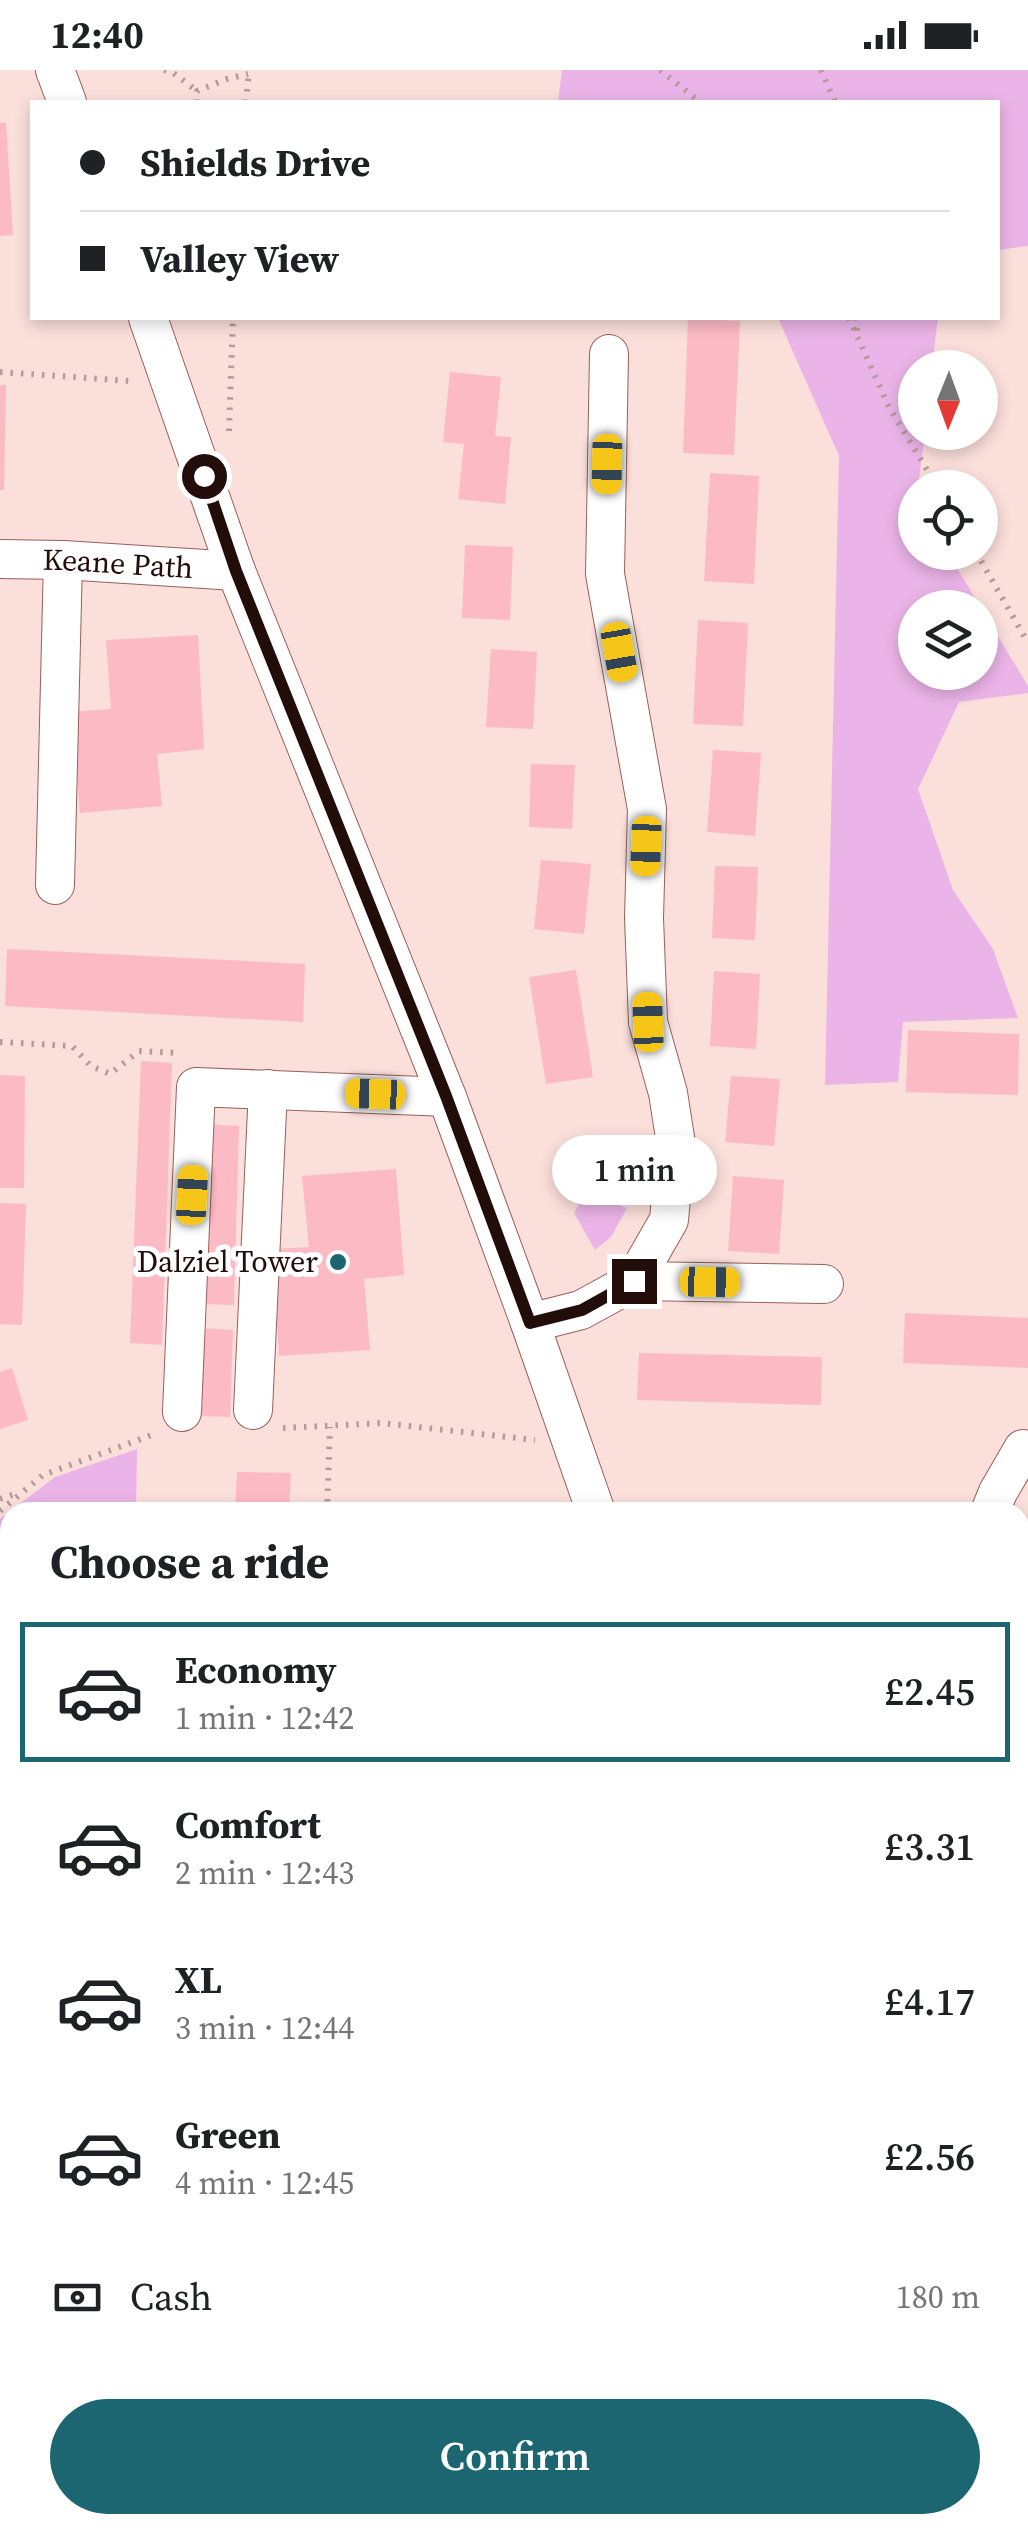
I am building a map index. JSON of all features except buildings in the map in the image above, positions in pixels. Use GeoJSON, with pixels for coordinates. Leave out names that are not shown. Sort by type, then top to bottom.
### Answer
{"type":"FeatureCollection","features":[{"type":"Feature","properties":{"kind":"street"},"geometry":{"type":"LineString","coordinates":[[55,70],[66,100]]}},
{"type":"Feature","properties":{"kind":"street"},"geometry":{"type":"LineString","coordinates":[[149,320],[236,571],[446,1096],[593,1502]]}},
{"type":"Feature","properties":{"kind":"street"},"geometry":{"type":"LineString","coordinates":[[609,354],[605,574],[647,809],[644,918],[648,1022],[668,1093],[676,1144],[669,1220],[634,1281]]}},
{"type":"Feature","properties":{"kind":"street","name":"Keane Path"},"geometry":{"type":"LineString","coordinates":[[0,559],[236,571]]}},
{"type":"Feature","properties":{"kind":"street"},"geometry":{"type":"LineString","coordinates":[[55,885],[63,560]]}},
{"type":"Feature","properties":{"kind":"street"},"geometry":{"type":"LineString","coordinates":[[182,1412],[196,1086],[446,1096]]}},
{"type":"Feature","properties":{"kind":"street"},"geometry":{"type":"LineString","coordinates":[[253,1410],[268,1089]]}},
{"type":"Feature","properties":{"kind":"street"},"geometry":{"type":"LineString","coordinates":[[530,1323],[582,1310],[634,1281],[824,1284]]}},
{"type":"Feature","properties":{"kind":"street"},"geometry":{"type":"LineString","coordinates":[[994,1502],[1023,1450]]}},
{"type":"Feature","properties":{"kind":"path"},"geometry":{"type":"LineString","coordinates":[[164,70],[197,91]]}},
{"type":"Feature","properties":{"kind":"path"},"geometry":{"type":"LineString","coordinates":[[660,70],[698,100]]}},
{"type":"Feature","properties":{"kind":"path"},"geometry":{"type":"LineString","coordinates":[[822,70],[834,100]]}},
{"type":"Feature","properties":{"kind":"path"},"geometry":{"type":"LineString","coordinates":[[197,91],[248,72],[246,100]]}},
{"type":"Feature","properties":{"kind":"path"},"geometry":{"type":"LineString","coordinates":[[197,91],[197,100]]}},
{"type":"Feature","properties":{"kind":"path"},"geometry":{"type":"LineString","coordinates":[[853,320],[889,407],[927,470]]}},
{"type":"Feature","properties":{"kind":"path"},"geometry":{"type":"LineString","coordinates":[[0,372],[172,383]]}},
{"type":"Feature","properties":{"kind":"path"},"geometry":{"type":"LineString","coordinates":[[986,570],[1028,643]]}},
{"type":"Feature","properties":{"kind":"path"},"geometry":{"type":"LineString","coordinates":[[0,1042],[72,1046],[90,1066],[110,1074],[139,1051],[179,1053],[197,1068],[196,1086]]}},
{"type":"Feature","properties":{"kind":"path"},"geometry":{"type":"LineString","coordinates":[[327,1502],[330,1427]]}},
{"type":"Feature","properties":{"kind":"path"},"geometry":{"type":"LineString","coordinates":[[0,1499],[24,1490]]}},
{"type":"Feature","properties":{"kind":"shaded area"},"geometry":{"type":"Polygon","coordinates":[[[562,70],[1028,70],[1028,246],[1000,250],[1000,100],[558,100],[562,70]]]}},
{"type":"Feature","properties":{"kind":"shaded area"},"geometry":{"type":"Polygon","coordinates":[[[779,320],[938,320],[934,350],[898,350],[898,450],[923,450],[920,470],[898,470],[898,570],[958,570],[970,590],[898,590],[898,690],[998,690],[998,636],[1028,686],[1028,693],[959,702],[918,789],[953,890],[993,949],[1018,1018],[903,1022],[898,1082],[825,1085],[839,456],[779,320]]]}},
{"type":"Feature","properties":{"kind":"shaded area"},"geometry":{"type":"Polygon","coordinates":[[[586,1192],[627,1208],[611,1237],[595,1250],[574,1213],[586,1192]]]}},
{"type":"Feature","properties":{"kind":"shaded area"},"geometry":{"type":"Polygon","coordinates":[[[137,1449],[136,1502],[22,1502],[55,1477],[137,1449]]]}},
{"type":"Feature","properties":{"kind":"place","name":"Dalziel Tower"},"geometry":{"type":"Point","coordinates":[338,1262]}},
{"type":"Feature","properties":{"kind":"route"},"geometry":{"type":"LineString","coordinates":[[204,476],[236,571],[446,1096],[530,1323],[582,1310],[634,1281]]}}]}
